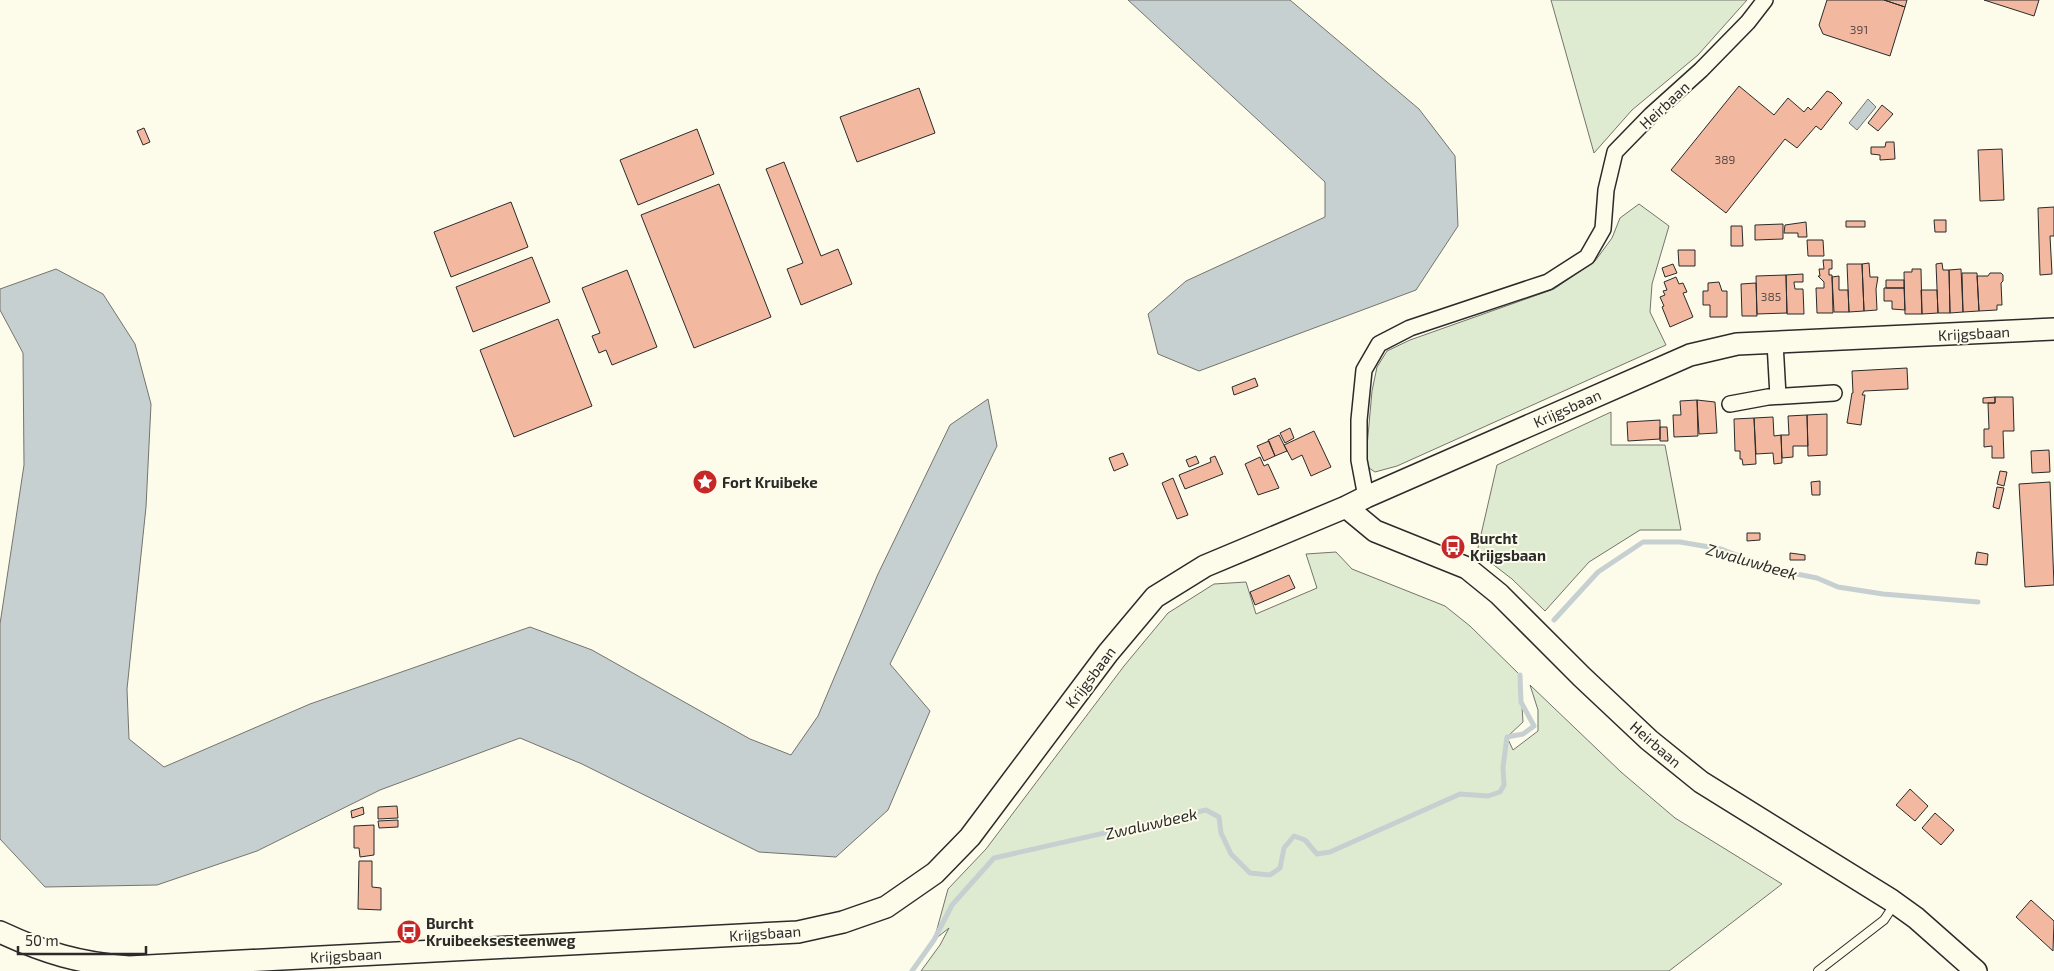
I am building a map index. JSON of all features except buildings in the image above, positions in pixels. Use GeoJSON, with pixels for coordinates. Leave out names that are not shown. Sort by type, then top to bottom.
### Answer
{"type":"FeatureCollection","features":[{"type":"Feature","properties":{"kind":"main road","name":"Krijgsbaan"},"geometry":{"type":"LineString","coordinates":[[0,932],[32,947],[63,957],[95,964],[129,967],[798,932],[843,922],[886,907],[934,874],[970,837],[1108,653],[1155,597],[1204,566],[1346,507],[1690,355],[1737,344],[2054,329]]}},
{"type":"Feature","properties":{"kind":"main road","name":"Heirbaan"},"geometry":{"type":"LineString","coordinates":[[1346,507],[1376,531],[1467,568],[1499,594],[1582,677],[1649,740],[1701,782],[1896,904],[1916,918],[1976,971]]}},
{"type":"Feature","properties":{"kind":"street","name":"Heirbaan"},"geometry":{"type":"LineString","coordinates":[[1366,497],[1359,460],[1359,420],[1364,370],[1379,344],[1410,328],[1548,282],[1587,257],[1603,229],[1606,190],[1615,152],[1651,115],[1702,70],[1748,22],[1765,0]]}},
{"type":"Feature","properties":{"kind":"street"},"geometry":{"type":"LineString","coordinates":[[1775,343],[1778,396]]}},
{"type":"Feature","properties":{"kind":"street"},"geometry":{"type":"LineString","coordinates":[[1730,404],[1778,396],[1834,393]]}},
{"type":"Feature","properties":{"kind":"lane"},"geometry":{"type":"LineString","coordinates":[[1818,971],[1884,920],[1896,904]]}},
{"type":"Feature","properties":{"kind":"green space"},"geometry":{"type":"Polygon","coordinates":[[[1551,0],[1747,0],[1698,55],[1632,110],[1594,153],[1551,0]]]}},
{"type":"Feature","properties":{"kind":"green space"},"geometry":{"type":"Polygon","coordinates":[[[1639,204],[1669,226],[1652,284],[1650,312],[1666,345],[1397,466],[1375,472],[1369,468],[1366,458],[1372,391],[1377,367],[1387,351],[1410,340],[1554,289],[1595,261],[1612,238],[1620,218],[1639,204]]]}},
{"type":"Feature","properties":{"kind":"green space"},"geometry":{"type":"Polygon","coordinates":[[[1611,412],[1611,445],[1665,445],[1681,530],[1640,530],[1589,562],[1545,611],[1512,579],[1477,552],[1497,465],[1611,412]]]}},
{"type":"Feature","properties":{"kind":"green space"},"geometry":{"type":"Polygon","coordinates":[[[1336,552],[1352,569],[1445,606],[1470,626],[1520,675],[1523,722],[1507,737],[1513,750],[1538,731],[1538,710],[1530,685],[1621,772],[1675,818],[1782,884],[1669,971],[921,971],[940,945],[949,928],[934,940],[948,889],[986,849],[1124,666],[1168,613],[1214,584],[1246,582],[1256,614],[1317,588],[1306,554],[1336,552]]]}},
{"type":"Feature","properties":{"kind":"shaded area"},"geometry":{"type":"Polygon","coordinates":[[[1128,0],[1290,0],[1419,109],[1455,156],[1458,226],[1416,290],[1199,371],[1158,354],[1148,314],[1186,281],[1325,217],[1325,182],[1128,0]]]}},
{"type":"Feature","properties":{"kind":"shaded area"},"geometry":{"type":"Polygon","coordinates":[[[1868,99],[1876,107],[1857,130],[1849,123],[1868,99]]]}},
{"type":"Feature","properties":{"kind":"shaded area"},"geometry":{"type":"Polygon","coordinates":[[[56,269],[103,294],[135,344],[151,404],[146,507],[127,689],[129,739],[164,767],[310,704],[530,627],[592,650],[750,739],[791,755],[818,716],[878,574],[950,425],[988,399],[997,446],[890,664],[930,711],[888,810],[836,857],[759,852],[582,764],[520,738],[380,790],[257,851],[157,885],[45,887],[0,839],[0,624],[24,465],[23,353],[0,310],[0,289],[56,269]]]}},
{"type":"Feature","properties":{"kind":"waterway","name":"Zwaluwbeek"},"geometry":{"type":"LineString","coordinates":[[1554,620],[1598,572],[1643,542],[1680,542],[1721,549],[1772,569],[1817,578],[1838,587],[1883,594],[1978,602]]}},
{"type":"Feature","properties":{"kind":"waterway","name":"Zwaluwbeek"},"geometry":{"type":"LineString","coordinates":[[912,971],[934,940],[952,905],[994,858],[1206,810],[1219,817],[1221,833],[1231,854],[1250,873],[1270,875],[1280,868],[1284,848],[1294,836],[1305,840],[1317,854],[1330,852],[1460,794],[1488,796],[1500,792],[1504,785],[1503,767],[1507,737],[1523,734],[1534,726],[1521,702],[1520,675]]}},
{"type":"Feature","properties":{"kind":"place","name":"Fort Kruibeke"},"geometry":{"type":"Point","coordinates":[705,482]}},
{"type":"Feature","properties":{"kind":"place","name":"Burcht Krijgsbaan"},"geometry":{"type":"Point","coordinates":[1453,547]}},
{"type":"Feature","properties":{"kind":"place","name":"Burcht Kruibeeksesteenweg"},"geometry":{"type":"Point","coordinates":[409,932]}}]}
